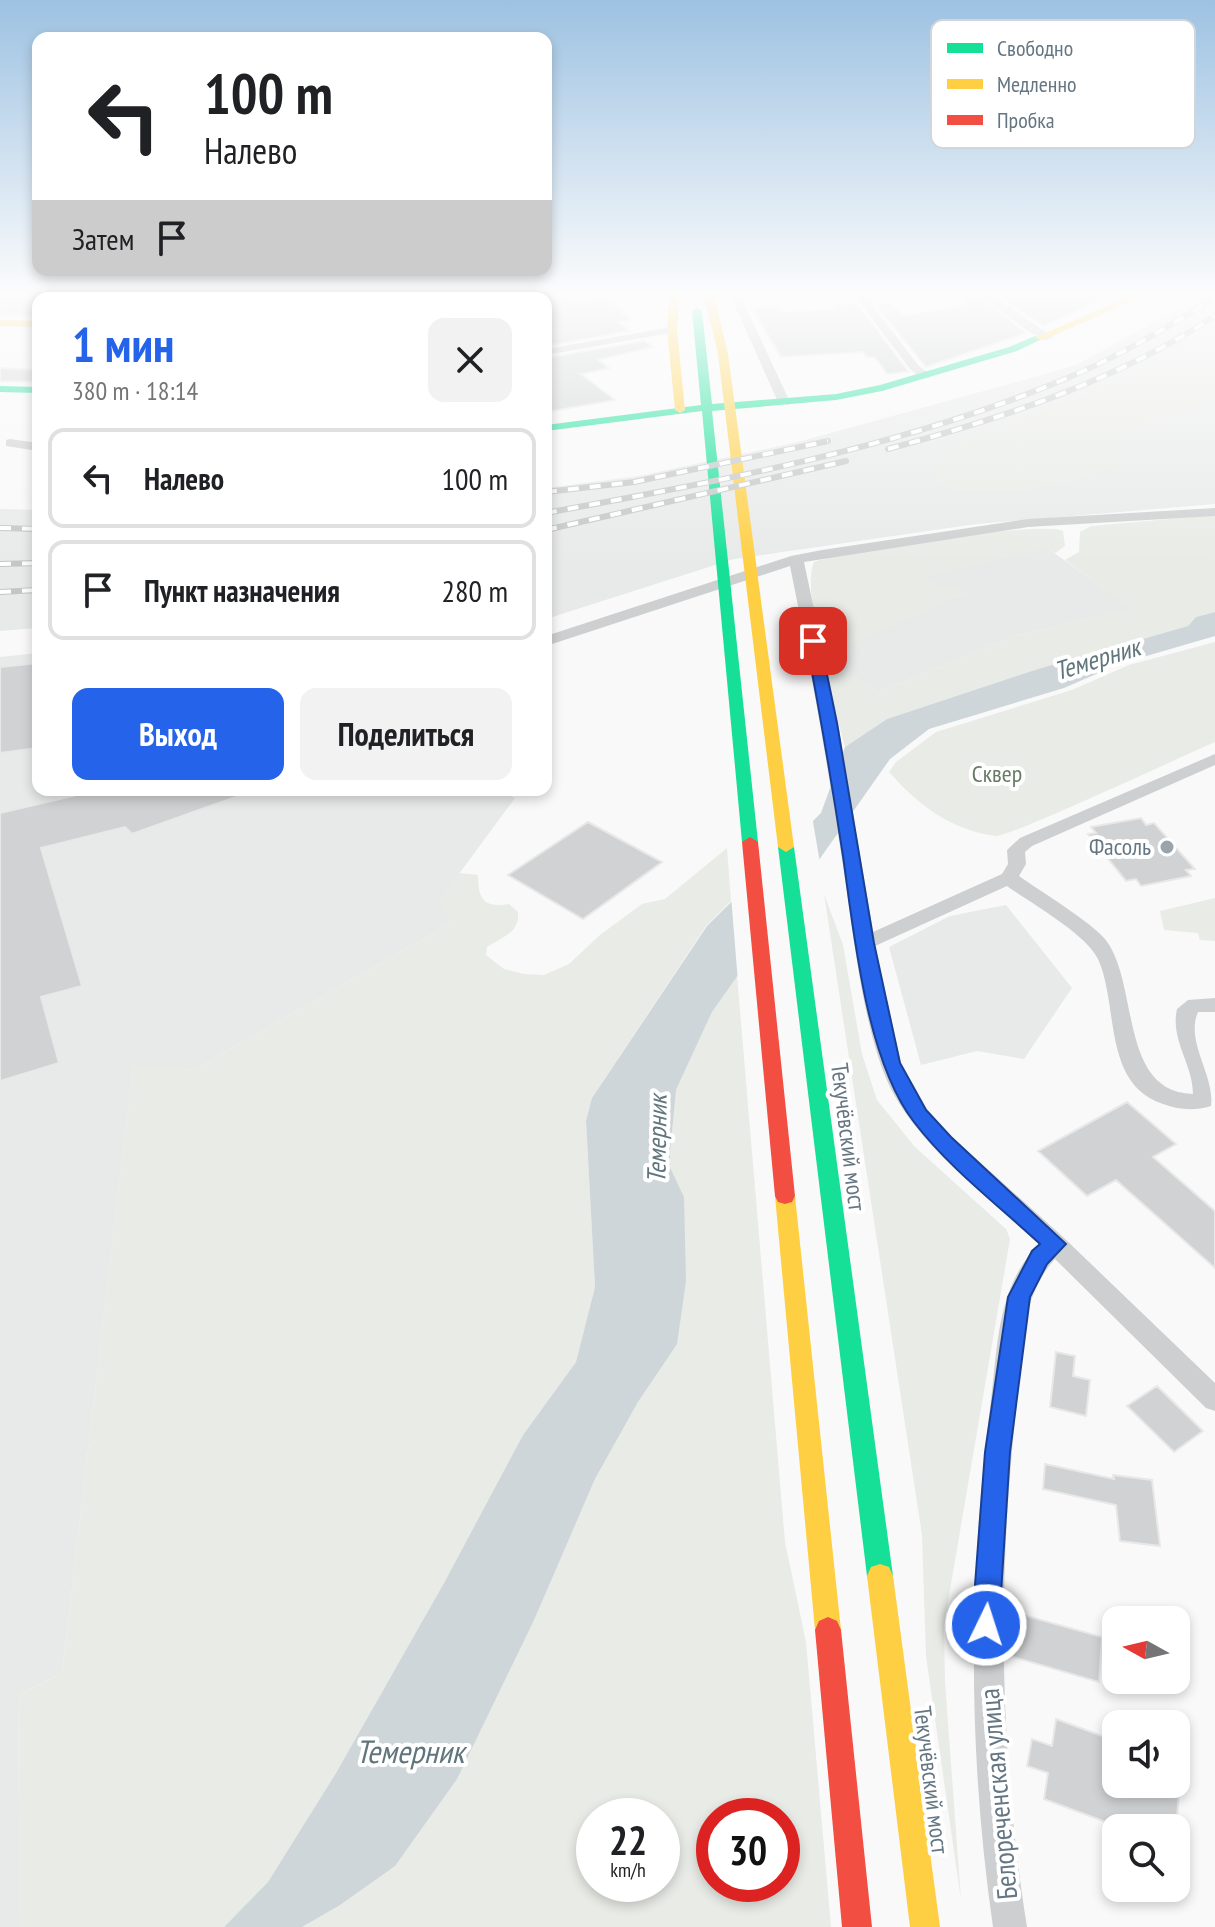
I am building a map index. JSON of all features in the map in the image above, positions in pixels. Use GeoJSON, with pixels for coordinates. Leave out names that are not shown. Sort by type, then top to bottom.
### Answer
{"type":"FeatureCollection","features":[{"type":"Feature","properties":{"kind":"main road"},"geometry":{"type":"LineString","coordinates":[[677,385],[680,410]]}},
{"type":"Feature","properties":{"kind":"main road"},"geometry":{"type":"LineString","coordinates":[[703,385],[857,1927]]}},
{"type":"Feature","properties":{"kind":"main road","name":"Текучёвский мост"},"geometry":{"type":"LineString","coordinates":[[727,385],[925,1927]]}},
{"type":"Feature","properties":{"kind":"main road"},"geometry":{"type":"LineString","coordinates":[[552,427],[680,410],[836,397],[887,385]]}},
{"type":"Feature","properties":{"kind":"main road"},"geometry":{"type":"LineString","coordinates":[[0,389],[32,390]]}},
{"type":"Feature","properties":{"kind":"street"},"geometry":{"type":"LineString","coordinates":[[776,385],[784,402]]}},
{"type":"Feature","properties":{"kind":"street"},"geometry":{"type":"LineString","coordinates":[[10,443],[32,446]]}},
{"type":"Feature","properties":{"kind":"street"},"geometry":{"type":"LineString","coordinates":[[552,639],[796,559],[1028,523],[1215,512]]}},
{"type":"Feature","properties":{"kind":"street"},"geometry":{"type":"LineString","coordinates":[[796,559],[830,723],[865,943],[887,1050],[903,1090],[919,1115],[943,1142],[1055,1244],[1215,1400]]}},
{"type":"Feature","properties":{"kind":"street"},"geometry":{"type":"LineString","coordinates":[[865,943],[1009,878],[1017,864],[1016,850],[1026,842],[1215,759]]}},
{"type":"Feature","properties":{"kind":"street"},"geometry":{"type":"LineString","coordinates":[[1009,878],[1096,941],[1105,951],[1113,974],[1131,1063],[1144,1082],[1167,1098],[1203,1100],[1200,1068],[1193,1057],[1185,1015],[1187,1009],[1195,1005],[1215,1005]]}},
{"type":"Feature","properties":{"kind":"street","name":"Белореченская улица"},"geometry":{"type":"LineString","coordinates":[[1010,1927],[997,1854],[987,1609],[997,1452],[1019,1297],[1039,1258],[1055,1244]]}},
{"type":"Feature","properties":{"kind":"shaded area"},"geometry":{"type":"Polygon","coordinates":[[[1004,385],[1215,385],[1215,504],[976,524],[734,559],[552,617],[552,487],[639,476],[798,442],[1004,385]]]}},
{"type":"Feature","properties":{"kind":"shaded area"},"geometry":{"type":"Polygon","coordinates":[[[0,509],[32,510],[32,628],[0,631],[0,509]]]}},
{"type":"Feature","properties":{"kind":"shaded area"},"geometry":{"type":"Polygon","coordinates":[[[1046,547],[1132,609],[1018,635],[878,692],[823,658],[885,627],[967,594],[945,590],[922,577],[1046,547]]]}},
{"type":"Feature","properties":{"kind":"shaded area"},"geometry":{"type":"Polygon","coordinates":[[[32,654],[32,796],[515,798],[439,901],[451,923],[195,1069],[133,1066],[62,1673],[18,1695],[20,1927],[0,1927],[0,657],[32,654]]]}},
{"type":"Feature","properties":{"kind":"shaded area"},"geometry":{"type":"Polygon","coordinates":[[[1006,905],[1072,988],[1024,1059],[977,1051],[921,1065],[889,947],[950,916],[1006,905]]]}},
{"type":"Feature","properties":{"kind":"green space"},"geometry":{"type":"Polygon","coordinates":[[[1106,385],[1215,385],[1215,399],[1207,406],[1140,425],[1112,447],[1121,458],[1117,468],[1049,485],[1002,493],[956,490],[935,483],[936,469],[947,465],[931,453],[1106,385]]]}},
{"type":"Feature","properties":{"kind":"green space"},"geometry":{"type":"Polygon","coordinates":[[[1215,515],[1215,612],[1196,617],[1188,626],[1038,669],[887,719],[845,747],[815,625],[811,578],[814,562],[900,544],[983,533],[1063,531],[1065,546],[1055,553],[1046,547],[924,577],[945,590],[958,586],[968,594],[952,598],[824,658],[878,692],[1018,635],[1131,609],[1065,560],[1079,552],[1080,532],[1091,526],[1215,515]]]}},
{"type":"Feature","properties":{"kind":"green space","name":"Сквер"},"geometry":{"type":"Polygon","coordinates":[[[1215,642],[1215,742],[1008,833],[996,836],[980,833],[950,822],[924,805],[889,772],[896,762],[936,732],[1072,690],[1129,665],[1215,642]]]}},
{"type":"Feature","properties":{"kind":"green space"},"geometry":{"type":"Polygon","coordinates":[[[727,848],[731,901],[706,926],[592,1098],[586,1122],[595,1287],[576,1362],[523,1435],[444,1583],[336,1773],[268,1882],[224,1927],[20,1927],[18,1695],[62,1673],[133,1065],[195,1069],[451,923],[438,901],[459,873],[478,875],[479,891],[488,903],[509,904],[518,912],[516,925],[487,947],[486,955],[504,969],[544,975],[569,964],[600,935],[642,904],[665,899],[727,848]]]}},
{"type":"Feature","properties":{"kind":"green space"},"geometry":{"type":"Polygon","coordinates":[[[824,894],[843,945],[862,1054],[877,1100],[915,1147],[1006,1229],[1010,1239],[944,1625],[945,1682],[961,1900],[926,1656],[922,1535],[824,894]]]}},
{"type":"Feature","properties":{"kind":"green space"},"geometry":{"type":"Polygon","coordinates":[[[1215,898],[1215,941],[1200,940],[1198,933],[1164,930],[1160,911],[1215,898]]]}},
{"type":"Feature","properties":{"kind":"green space"},"geometry":{"type":"Polygon","coordinates":[[[737,975],[785,1542],[806,1642],[831,1927],[302,1927],[395,1866],[535,1618],[595,1479],[638,1402],[676,1344],[684,1197],[669,1165],[676,1090],[712,1012],[737,975]]]}},
{"type":"Feature","properties":{"kind":"water","name":"Темерник"},"geometry":{"type":"Polygon","coordinates":[[[1215,612],[1215,636],[1119,664],[1064,688],[929,729],[890,759],[712,1012],[676,1090],[669,1165],[684,1197],[686,1281],[677,1344],[638,1402],[595,1479],[535,1618],[457,1779],[395,1866],[340,1905],[302,1927],[224,1927],[268,1882],[336,1773],[444,1583],[523,1435],[576,1362],[595,1287],[586,1121],[592,1098],[707,926],[821,813],[845,747],[887,719],[1038,669],[1188,626],[1196,617],[1215,612]]]}},
{"type":"Feature","properties":{"kind":"pier"},"geometry":{"type":"Polygon","coordinates":[[[812,816],[820,863],[738,982],[731,896],[812,816]]]}},
{"type":"Feature","properties":{"kind":"building"},"geometry":{"type":"Polygon","coordinates":[[[552,385],[595,385],[615,400],[553,411],[552,385]]]}},
{"type":"Feature","properties":{"kind":"building"},"geometry":{"type":"Polygon","coordinates":[[[32,664],[32,749],[0,753],[0,667],[32,664]]]}},
{"type":"Feature","properties":{"kind":"building"},"geometry":{"type":"Polygon","coordinates":[[[72,796],[239,796],[132,834],[125,827],[41,848],[82,986],[41,997],[59,1063],[0,1081],[0,813],[72,796]]]}},
{"type":"Feature","properties":{"kind":"building"},"geometry":{"type":"Polygon","coordinates":[[[1141,818],[1146,825],[1154,823],[1195,869],[1186,870],[1191,876],[1141,886],[1136,879],[1126,881],[1088,834],[1096,833],[1091,827],[1141,818]]]}},
{"type":"Feature","properties":{"kind":"building"},"geometry":{"type":"Polygon","coordinates":[[[588,822],[662,862],[583,919],[508,875],[588,822]]]}},
{"type":"Feature","properties":{"kind":"building"},"geometry":{"type":"Polygon","coordinates":[[[1127,1102],[1176,1144],[1153,1157],[1215,1211],[1215,1268],[1116,1180],[1087,1196],[1038,1151],[1127,1102]]]}},
{"type":"Feature","properties":{"kind":"building"},"geometry":{"type":"Polygon","coordinates":[[[1056,1352],[1075,1356],[1073,1376],[1090,1380],[1086,1416],[1050,1407],[1056,1352]]]}},
{"type":"Feature","properties":{"kind":"building"},"geometry":{"type":"Polygon","coordinates":[[[1157,1386],[1203,1431],[1174,1452],[1127,1406],[1157,1386]]]}},
{"type":"Feature","properties":{"kind":"building"},"geometry":{"type":"Polygon","coordinates":[[[1045,1464],[1114,1479],[1113,1475],[1152,1480],[1160,1546],[1120,1541],[1116,1505],[1043,1489],[1045,1464]]]}},
{"type":"Feature","properties":{"kind":"building"},"geometry":{"type":"Polygon","coordinates":[[[1016,1613],[1102,1637],[1099,1682],[1010,1656],[1016,1613]]]}},
{"type":"Feature","properties":{"kind":"building"},"geometry":{"type":"Polygon","coordinates":[[[1056,1719],[1102,1736],[1102,1798],[1179,1798],[1177,1814],[1102,1814],[1102,1821],[1044,1799],[1048,1773],[1027,1766],[1032,1739],[1052,1746],[1056,1719]]]}},
{"type":"Feature","properties":{"kind":"railway"},"geometry":{"type":"LineString","coordinates":[[552,512],[809,460],[939,425],[1050,385]]}},
{"type":"Feature","properties":{"kind":"railway"},"geometry":{"type":"LineString","coordinates":[[888,449],[1015,411],[1083,385]]}},
{"type":"Feature","properties":{"kind":"railway"},"geometry":{"type":"LineString","coordinates":[[552,491],[634,482],[828,441]]}},
{"type":"Feature","properties":{"kind":"railway"},"geometry":{"type":"LineString","coordinates":[[552,529],[846,461]]}},
{"type":"Feature","properties":{"kind":"railway"},"geometry":{"type":"LineString","coordinates":[[0,528],[32,529]]}},
{"type":"Feature","properties":{"kind":"railway"},"geometry":{"type":"LineString","coordinates":[[0,564],[32,563]]}},
{"type":"Feature","properties":{"kind":"railway"},"geometry":{"type":"LineString","coordinates":[[0,592],[32,590]]}},
{"type":"Feature","properties":{"kind":"traffic: fast"},"geometry":{"type":"LineString","coordinates":[[704,385],[750,842]]}},
{"type":"Feature","properties":{"kind":"traffic: fast"},"geometry":{"type":"LineString","coordinates":[[552,427],[680,410],[836,397],[892,385]]}},
{"type":"Feature","properties":{"kind":"traffic: fast"},"geometry":{"type":"LineString","coordinates":[[0,389],[32,390]]}},
{"type":"Feature","properties":{"kind":"traffic: fast"},"geometry":{"type":"LineString","coordinates":[[786,847],[880,1576]]}},
{"type":"Feature","properties":{"kind":"traffic: slow"},"geometry":{"type":"LineString","coordinates":[[677,385],[680,410]]}},
{"type":"Feature","properties":{"kind":"traffic: slow"},"geometry":{"type":"LineString","coordinates":[[727,385],[786,847]]}},
{"type":"Feature","properties":{"kind":"traffic: slow"},"geometry":{"type":"LineString","coordinates":[[785,1196],[828,1630]]}},
{"type":"Feature","properties":{"kind":"traffic: slow"},"geometry":{"type":"LineString","coordinates":[[880,1576],[925,1927]]}},
{"type":"Feature","properties":{"kind":"traffic: jam"},"geometry":{"type":"LineString","coordinates":[[750,842],[785,1196]]}},
{"type":"Feature","properties":{"kind":"traffic: jam"},"geometry":{"type":"LineString","coordinates":[[828,1630],[857,1927]]}},
{"type":"Feature","properties":{"kind":"place","name":"Фасоль"},"geometry":{"type":"Point","coordinates":[1167,847]}},
{"type":"Feature","properties":{"kind":"route"},"geometry":{"type":"LineString","coordinates":[[813,641],[830,723],[865,943],[890,1063],[919,1115],[943,1142],[1055,1244],[1039,1258],[1028,1274],[1019,1297],[997,1452],[986,1625]]}}]}
